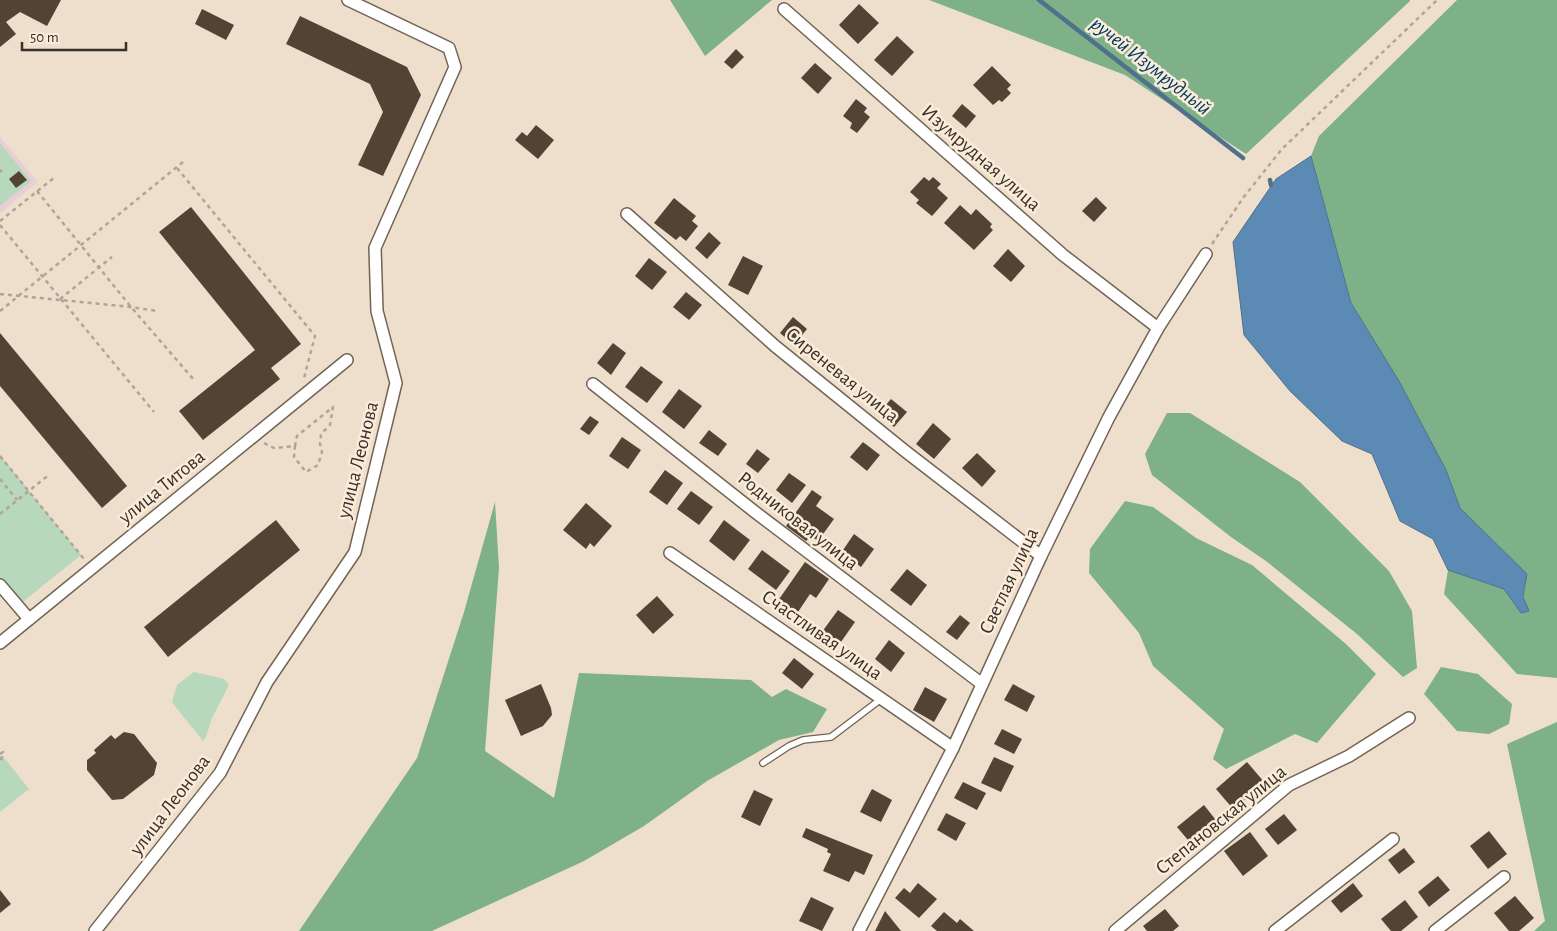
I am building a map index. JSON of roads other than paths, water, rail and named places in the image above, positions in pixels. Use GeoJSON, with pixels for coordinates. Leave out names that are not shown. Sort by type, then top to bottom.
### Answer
{"type":"FeatureCollection","features":[{"type":"Feature","properties":{"kind":"street","name":"улица Леонова"},"geometry":{"type":"LineString","coordinates":[[95,931],[220,774],[267,682],[355,552],[396,383],[377,311],[375,248],[455,67],[449,48],[348,0]]}},
{"type":"Feature","properties":{"kind":"street","name":"Изумрудная улица"},"geometry":{"type":"LineString","coordinates":[[784,9],[1063,255],[1158,328]]}},
{"type":"Feature","properties":{"kind":"street","name":"Сиреневая улица"},"geometry":{"type":"LineString","coordinates":[[628,214],[775,346],[1041,556]]}},
{"type":"Feature","properties":{"kind":"street","name":"Светлая улица"},"geometry":{"type":"LineString","coordinates":[[859,931],[953,748],[1041,556],[1109,417],[1158,328],[1206,254]]}},
{"type":"Feature","properties":{"kind":"street","name":"улица Титова"},"geometry":{"type":"LineString","coordinates":[[0,643],[347,360]]}},
{"type":"Feature","properties":{"kind":"street","name":"Родниковая улица"},"geometry":{"type":"LineString","coordinates":[[593,384],[755,512],[982,684]]}},
{"type":"Feature","properties":{"kind":"street","name":"Счастливая улица"},"geometry":{"type":"LineString","coordinates":[[670,552],[953,748]]}},
{"type":"Feature","properties":{"kind":"street"},"geometry":{"type":"LineString","coordinates":[[0,585],[29,619]]}},
{"type":"Feature","properties":{"kind":"street","name":"Степановская улица"},"geometry":{"type":"LineString","coordinates":[[1115,931],[1289,786],[1349,756],[1409,718]]}},
{"type":"Feature","properties":{"kind":"street"},"geometry":{"type":"LineString","coordinates":[[1275,931],[1393,839]]}},
{"type":"Feature","properties":{"kind":"street"},"geometry":{"type":"LineString","coordinates":[[1435,931],[1504,877]]}},
{"type":"Feature","properties":{"kind":"lane"},"geometry":{"type":"LineString","coordinates":[[763,763],[802,740],[831,737],[881,699]]}},
{"type":"Feature","properties":{"kind":"water"},"geometry":{"type":"Polygon","coordinates":[[[1311,156],[1351,303],[1399,381],[1446,470],[1460,508],[1527,574],[1523,597],[1529,611],[1521,613],[1504,589],[1448,570],[1433,539],[1400,521],[1372,454],[1342,441],[1290,391],[1244,335],[1233,242],[1276,179],[1311,156]]]}},
{"type":"Feature","properties":{"kind":"waterway","name":"ручей Изумрудный"},"geometry":{"type":"LineString","coordinates":[[1039,0],[1243,158]]}},
{"type":"Feature","properties":{"kind":"waterway","name":"ручей Изумрудный"},"geometry":{"type":"LineString","coordinates":[[1270,180],[1271,185]]}}]}
